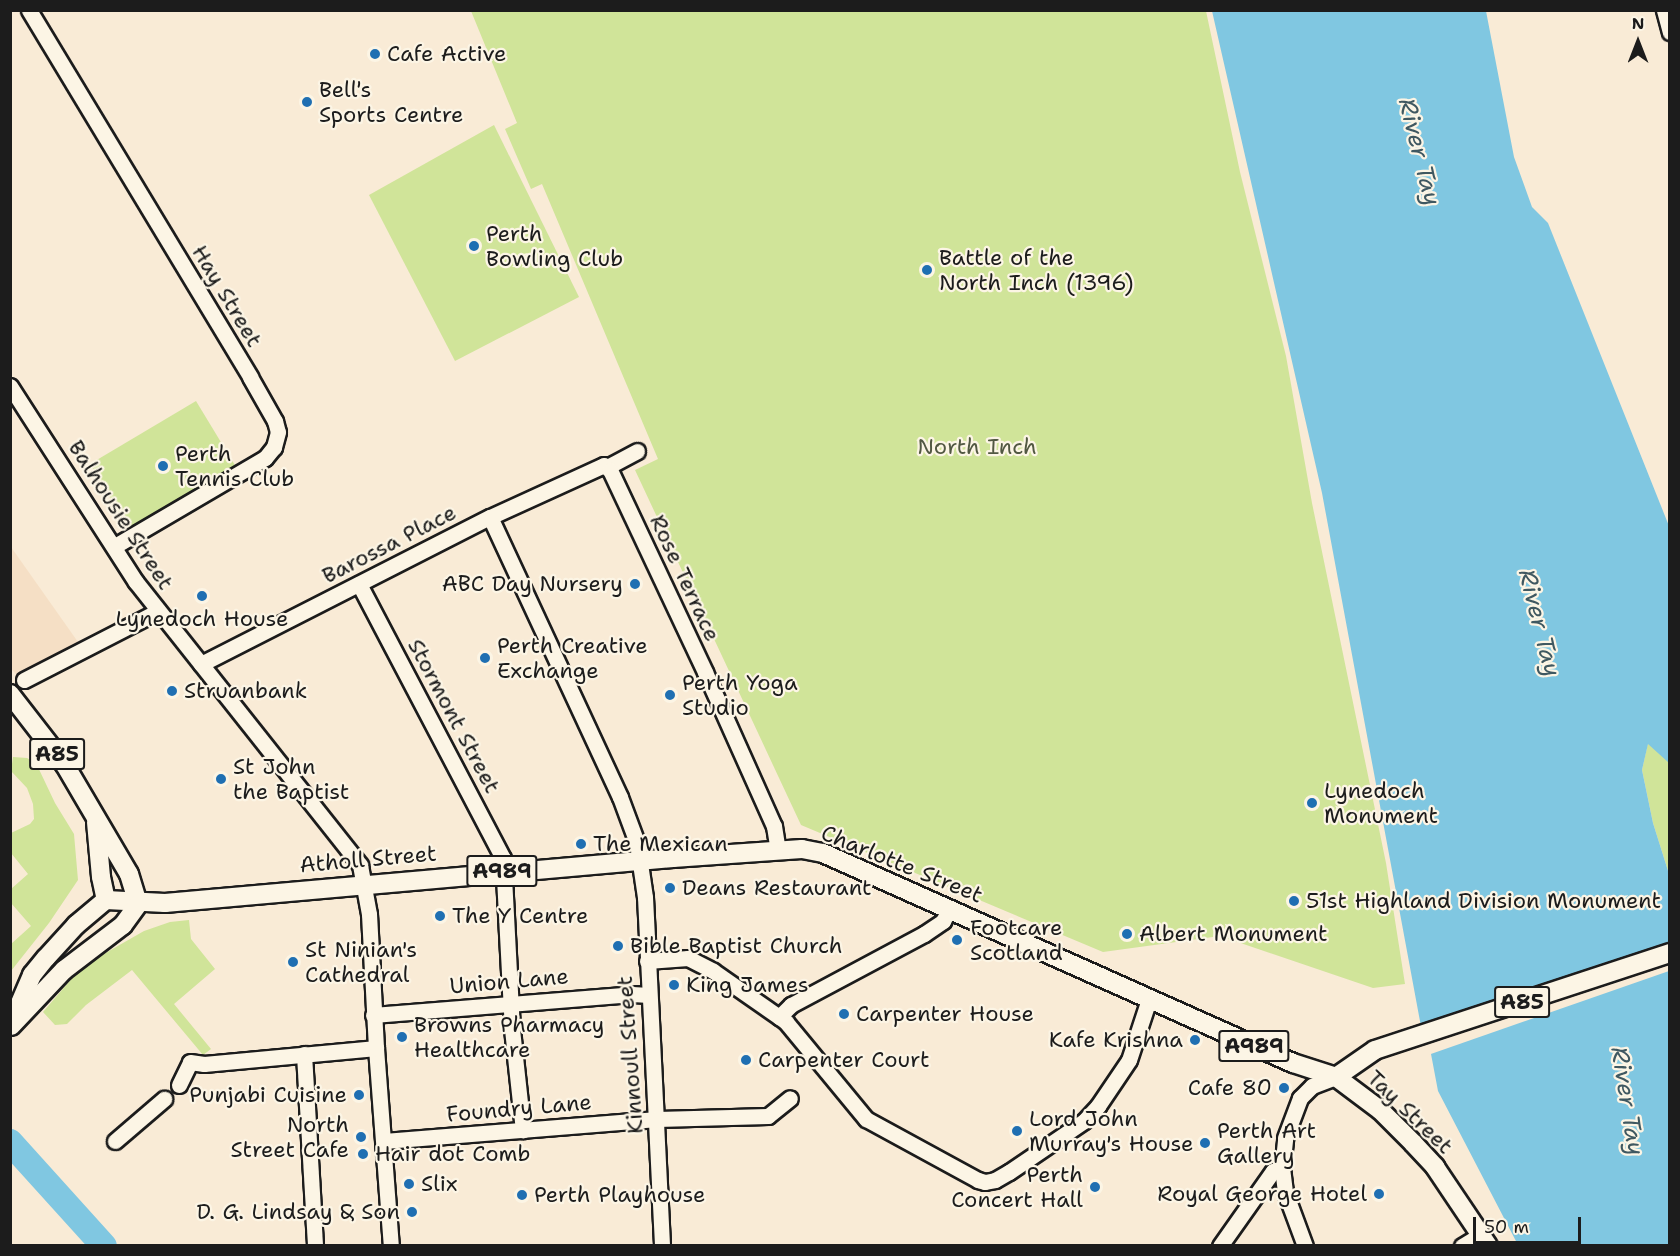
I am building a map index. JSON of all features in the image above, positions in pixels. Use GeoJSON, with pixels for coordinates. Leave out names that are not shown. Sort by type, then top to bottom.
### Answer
{"type":"FeatureCollection","features":[{"type":"Feature","properties":{"kind":"main road","name":"A85"},"geometry":{"type":"LineString","coordinates":[[10,694],[64,765],[134,883],[138,904]]}},
{"type":"Feature","properties":{"kind":"main road","name":"A85"},"geometry":{"type":"LineString","coordinates":[[95,820],[100,877],[106,900]]}},
{"type":"Feature","properties":{"kind":"main road","name":"Charlotte Street"},"geometry":{"type":"LineString","coordinates":[[778,851],[802,849],[823,853],[1293,1063],[1336,1077]]}},
{"type":"Feature","properties":{"kind":"main road","name":"Atholl Street"},"geometry":{"type":"LineString","coordinates":[[106,900],[138,904],[504,871],[778,851]]}},
{"type":"Feature","properties":{"kind":"main road"},"geometry":{"type":"LineString","coordinates":[[11,1026],[32,975],[76,925],[106,900]]}},
{"type":"Feature","properties":{"kind":"main road"},"geometry":{"type":"LineString","coordinates":[[11,1026],[64,970],[123,925],[138,904]]}},
{"type":"Feature","properties":{"kind":"main road","name":"A85"},"geometry":{"type":"LineString","coordinates":[[1336,1077],[1375,1050],[1670,953]]}},
{"type":"Feature","properties":{"kind":"main road","name":"Tay Street"},"geometry":{"type":"LineString","coordinates":[[1336,1077],[1380,1110],[1435,1167],[1485,1240]]}},
{"type":"Feature","properties":{"kind":"street","name":"Hay Street"},"geometry":{"type":"LineString","coordinates":[[29,10],[250,377],[275,421],[278,432],[274,447],[265,458],[115,546]]}},
{"type":"Feature","properties":{"kind":"street"},"geometry":{"type":"LineString","coordinates":[[1664,10],[1670,32]]}},
{"type":"Feature","properties":{"kind":"street","name":"Balhousie Street"},"geometry":{"type":"LineString","coordinates":[[10,386],[115,546],[136,582],[360,865],[369,914],[373,1015],[391,1245]]}},
{"type":"Feature","properties":{"kind":"street","name":"Barossa Place"},"geometry":{"type":"LineString","coordinates":[[201,664],[490,517],[637,451]]}},
{"type":"Feature","properties":{"kind":"street","name":"Rose Terrace"},"geometry":{"type":"LineString","coordinates":[[603,466],[774,826],[778,851]]}},
{"type":"Feature","properties":{"kind":"street","name":"Kinnoull Street"},"geometry":{"type":"LineString","coordinates":[[490,517],[620,797],[641,861],[657,1119],[662,1245]]}},
{"type":"Feature","properties":{"kind":"street","name":"Stormont Street"},"geometry":{"type":"LineString","coordinates":[[359,584],[503,858],[523,1131]]}},
{"type":"Feature","properties":{"kind":"street"},"geometry":{"type":"LineString","coordinates":[[24,680],[158,611]]}},
{"type":"Feature","properties":{"kind":"street"},"geometry":{"type":"LineString","coordinates":[[779,1017],[791,1005],[924,934],[943,921],[950,908]]}},
{"type":"Feature","properties":{"kind":"street"},"geometry":{"type":"LineString","coordinates":[[647,961],[694,959],[779,1017],[802,1040],[866,1119],[978,1180],[995,1180],[1084,1121],[1098,1106],[1129,1060],[1149,999]]}},
{"type":"Feature","properties":{"kind":"street","name":"Union Lane"},"geometry":{"type":"LineString","coordinates":[[373,1015],[632,994],[649,995]]}},
{"type":"Feature","properties":{"kind":"street"},"geometry":{"type":"LineString","coordinates":[[179,1085],[190,1062],[204,1064],[376,1048]]}},
{"type":"Feature","properties":{"kind":"street"},"geometry":{"type":"LineString","coordinates":[[304,1054],[315,1245]]}},
{"type":"Feature","properties":{"kind":"street"},"geometry":{"type":"LineString","coordinates":[[1305,1245],[1292,1214],[1282,1169],[1285,1138],[1300,1098],[1312,1086],[1336,1077]]}},
{"type":"Feature","properties":{"kind":"street","name":"Foundry Lane"},"geometry":{"type":"LineString","coordinates":[[384,1141],[657,1119],[768,1116],[790,1098]]}},
{"type":"Feature","properties":{"kind":"street"},"geometry":{"type":"LineString","coordinates":[[115,1141],[164,1099]]}},
{"type":"Feature","properties":{"kind":"street"},"geometry":{"type":"LineString","coordinates":[[1220,1245],[1273,1171],[1282,1169]]}},
{"type":"Feature","properties":{"kind":"street"},"geometry":{"type":"LineString","coordinates":[[1462,1245],[1485,1240]]}},
{"type":"Feature","properties":{"kind":"shaded area"},"geometry":{"type":"Polygon","coordinates":[[[11,547],[78,642],[16,674],[10,668],[11,547]]]}},
{"type":"Feature","properties":{"kind":"green space","name":"North Inch"},"geometry":{"type":"Polygon","coordinates":[[[471,11],[1206,11],[1240,172],[1286,356],[1312,503],[1386,863],[1405,984],[1373,988],[1220,936],[1103,952],[801,825],[635,470],[658,459],[542,184],[531,189],[505,129],[517,123],[471,11]]]}},
{"type":"Feature","properties":{"kind":"green space","name":"Perth Bowling Club"},"geometry":{"type":"Polygon","coordinates":[[[494,125],[579,297],[455,361],[369,195],[494,125]]]}},
{"type":"Feature","properties":{"kind":"green space","name":"Perth Tennis Club"},"geometry":{"type":"Polygon","coordinates":[[[196,401],[236,467],[130,531],[90,464],[196,401]]]}},
{"type":"Feature","properties":{"kind":"green space"},"geometry":{"type":"Polygon","coordinates":[[[1648,743],[1669,761],[1669,874],[1653,823],[1642,770],[1648,743]]]}},
{"type":"Feature","properties":{"kind":"green space"},"geometry":{"type":"Polygon","coordinates":[[[13,757],[27,758],[36,763],[55,803],[74,834],[78,880],[49,923],[11,971],[11,944],[31,926],[11,903],[11,889],[28,874],[11,853],[11,833],[30,824],[34,819],[33,804],[27,788],[11,771],[13,757]]]}},
{"type":"Feature","properties":{"kind":"green space"},"geometry":{"type":"Polygon","coordinates":[[[189,920],[191,939],[215,969],[174,1004],[211,1049],[203,1055],[132,970],[86,1005],[67,1024],[55,1025],[43,1012],[73,977],[95,959],[144,931],[170,922],[189,920]]]}},
{"type":"Feature","properties":{"kind":"water","name":"River Tay"},"geometry":{"type":"Polygon","coordinates":[[[1212,11],[1486,11],[1514,157],[1532,207],[1548,223],[1669,526],[1669,763],[1648,744],[1642,770],[1653,823],[1669,874],[1669,1245],[1518,1245],[1438,1091],[1431,1054],[1422,1032],[1322,493],[1212,11]]]}},
{"type":"Feature","properties":{"kind":"pier"},"geometry":{"type":"Polygon","coordinates":[[[1669,946],[1669,971],[1428,1055],[1419,1033],[1669,946]]]}},
{"type":"Feature","properties":{"kind":"waterway"},"geometry":{"type":"LineString","coordinates":[[10,1142],[104,1246]]}},
{"type":"Feature","properties":{"kind":"place","name":"Cafe Active"},"geometry":{"type":"Point","coordinates":[375,54]}},
{"type":"Feature","properties":{"kind":"place","name":"Bell's Sports Centre"},"geometry":{"type":"Point","coordinates":[307,102]}},
{"type":"Feature","properties":{"kind":"place","name":"Perth Bowling Club"},"geometry":{"type":"Point","coordinates":[474,246]}},
{"type":"Feature","properties":{"kind":"place","name":"Battle of the North Inch (1396)"},"geometry":{"type":"Point","coordinates":[927,270]}},
{"type":"Feature","properties":{"kind":"place","name":"Perth Tennis Club"},"geometry":{"type":"Point","coordinates":[163,466]}},
{"type":"Feature","properties":{"kind":"place","name":"ABC Day Nursery"},"geometry":{"type":"Point","coordinates":[635,584]}},
{"type":"Feature","properties":{"kind":"place","name":"Lynedoch House"},"geometry":{"type":"Point","coordinates":[202,596]}},
{"type":"Feature","properties":{"kind":"place","name":"Perth Creative Exchange"},"geometry":{"type":"Point","coordinates":[485,658]}},
{"type":"Feature","properties":{"kind":"place","name":"Struanbank"},"geometry":{"type":"Point","coordinates":[172,691]}},
{"type":"Feature","properties":{"kind":"place","name":"Perth Yoga Studio"},"geometry":{"type":"Point","coordinates":[670,695]}},
{"type":"Feature","properties":{"kind":"place","name":"St John the Baptist"},"geometry":{"type":"Point","coordinates":[221,779]}},
{"type":"Feature","properties":{"kind":"place","name":"Lynedoch Monument"},"geometry":{"type":"Point","coordinates":[1312,803]}},
{"type":"Feature","properties":{"kind":"place","name":"The Mexican"},"geometry":{"type":"Point","coordinates":[581,844]}},
{"type":"Feature","properties":{"kind":"place","name":"Deans Restaurant"},"geometry":{"type":"Point","coordinates":[670,888]}},
{"type":"Feature","properties":{"kind":"place","name":"51st Highland Division Monument"},"geometry":{"type":"Point","coordinates":[1294,901]}},
{"type":"Feature","properties":{"kind":"place","name":"The Y Centre"},"geometry":{"type":"Point","coordinates":[440,916]}},
{"type":"Feature","properties":{"kind":"place","name":"Albert Monument"},"geometry":{"type":"Point","coordinates":[1127,934]}},
{"type":"Feature","properties":{"kind":"place","name":"Footcare Scotland"},"geometry":{"type":"Point","coordinates":[957,940]}},
{"type":"Feature","properties":{"kind":"place","name":"Bible Baptist Church"},"geometry":{"type":"Point","coordinates":[618,946]}},
{"type":"Feature","properties":{"kind":"place","name":"St Ninian's Cathedral"},"geometry":{"type":"Point","coordinates":[293,962]}},
{"type":"Feature","properties":{"kind":"place","name":"King James"},"geometry":{"type":"Point","coordinates":[674,985]}},
{"type":"Feature","properties":{"kind":"place","name":"Carpenter House"},"geometry":{"type":"Point","coordinates":[844,1014]}},
{"type":"Feature","properties":{"kind":"place","name":"Browns Pharmacy Healthcare"},"geometry":{"type":"Point","coordinates":[402,1037]}},
{"type":"Feature","properties":{"kind":"place","name":"Kafe Krishna"},"geometry":{"type":"Point","coordinates":[1195,1040]}},
{"type":"Feature","properties":{"kind":"place","name":"Carpenter Court"},"geometry":{"type":"Point","coordinates":[746,1060]}},
{"type":"Feature","properties":{"kind":"place","name":"Cafe 80"},"geometry":{"type":"Point","coordinates":[1284,1088]}},
{"type":"Feature","properties":{"kind":"place","name":"Punjabi Cuisine"},"geometry":{"type":"Point","coordinates":[359,1095]}},
{"type":"Feature","properties":{"kind":"place","name":"Lord John Murray's House"},"geometry":{"type":"Point","coordinates":[1017,1131]}},
{"type":"Feature","properties":{"kind":"place","name":"North Street Cafe"},"geometry":{"type":"Point","coordinates":[361,1137]}},
{"type":"Feature","properties":{"kind":"place","name":"Perth Art Gallery"},"geometry":{"type":"Point","coordinates":[1205,1143]}},
{"type":"Feature","properties":{"kind":"place","name":"Hair dot Comb"},"geometry":{"type":"Point","coordinates":[363,1154]}},
{"type":"Feature","properties":{"kind":"place","name":"Slix"},"geometry":{"type":"Point","coordinates":[409,1184]}},
{"type":"Feature","properties":{"kind":"place","name":"Perth Concert Hall"},"geometry":{"type":"Point","coordinates":[1095,1187]}},
{"type":"Feature","properties":{"kind":"place","name":"Royal George Hotel"},"geometry":{"type":"Point","coordinates":[1379,1194]}},
{"type":"Feature","properties":{"kind":"place","name":"Perth Playhouse"},"geometry":{"type":"Point","coordinates":[522,1195]}},
{"type":"Feature","properties":{"kind":"place","name":"D. G. Lindsay & Son"},"geometry":{"type":"Point","coordinates":[412,1212]}}]}
